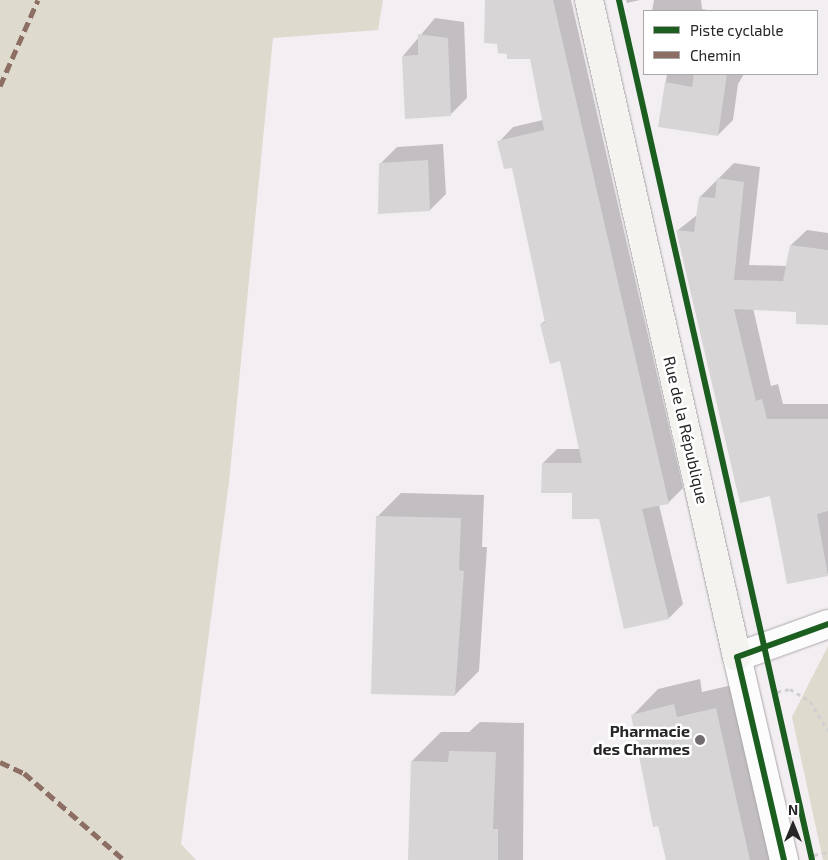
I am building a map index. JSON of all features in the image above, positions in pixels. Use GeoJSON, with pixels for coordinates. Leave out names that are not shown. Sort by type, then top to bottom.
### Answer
{"type":"FeatureCollection","features":[{"type":"Feature","properties":{"kind":"main road","name":"Rue de la République"},"geometry":{"type":"LineString","coordinates":[[590,0],[737,657]]}},
{"type":"Feature","properties":{"kind":"street"},"geometry":{"type":"LineString","coordinates":[[737,657],[828,624]]}},
{"type":"Feature","properties":{"kind":"street","name":"Rue de la République"},"geometry":{"type":"LineString","coordinates":[[737,657],[784,860]]}},
{"type":"Feature","properties":{"kind":"path"},"geometry":{"type":"LineString","coordinates":[[747,699],[790,689],[810,701],[828,731]]}},
{"type":"Feature","properties":{"kind":"path"},"geometry":{"type":"LineString","coordinates":[[820,853],[828,852]]}},
{"type":"Feature","properties":{"kind":"shaded area"},"geometry":{"type":"Polygon","coordinates":[[[0,0],[383,0],[378,30],[273,38],[229,482],[181,844],[196,860],[0,860],[0,0]]]}},
{"type":"Feature","properties":{"kind":"shaded area"},"geometry":{"type":"Polygon","coordinates":[[[828,646],[828,860],[823,860],[792,717],[828,646]]]}},
{"type":"Feature","properties":{"kind":"building"},"geometry":{"type":"Polygon","coordinates":[[[485,0],[553,0],[669,504],[642,509],[669,619],[624,629],[599,519],[572,519],[572,493],[541,493],[542,463],[582,463],[560,361],[550,364],[540,324],[545,323],[512,168],[504,169],[497,141],[544,130],[530,59],[507,59],[507,54],[498,53],[497,44],[484,43],[485,0]]]}},
{"type":"Feature","properties":{"kind":"building"},"geometry":{"type":"Polygon","coordinates":[[[418,34],[448,38],[451,116],[405,119],[402,56],[418,55],[418,34]]]}},
{"type":"Feature","properties":{"kind":"building"},"geometry":{"type":"Polygon","coordinates":[[[694,75],[727,75],[718,136],[658,127],[665,82],[692,87],[694,75]]]}},
{"type":"Feature","properties":{"kind":"building"},"geometry":{"type":"Polygon","coordinates":[[[428,160],[430,211],[378,214],[379,163],[428,160]]]}},
{"type":"Feature","properties":{"kind":"building"},"geometry":{"type":"Polygon","coordinates":[[[717,178],[744,182],[734,280],[783,281],[790,245],[828,250],[828,325],[796,324],[796,312],[734,309],[756,401],[762,399],[767,419],[828,419],[828,511],[817,514],[828,576],[787,584],[770,496],[740,503],[676,230],[694,232],[699,197],[715,198],[717,178]]]}},
{"type":"Feature","properties":{"kind":"building"},"geometry":{"type":"Polygon","coordinates":[[[376,516],[461,518],[459,570],[464,571],[455,696],[371,694],[376,516]]]}},
{"type":"Feature","properties":{"kind":"building"},"geometry":{"type":"Polygon","coordinates":[[[674,704],[677,717],[716,708],[750,860],[666,860],[658,826],[653,827],[631,715],[674,704]]]}},
{"type":"Feature","properties":{"kind":"building"},"geometry":{"type":"Polygon","coordinates":[[[449,751],[496,752],[493,829],[498,829],[498,860],[408,860],[411,761],[448,762],[449,751]]]}},
{"type":"Feature","properties":{"kind":"marked path"},"geometry":{"type":"LineString","coordinates":[[0,86],[38,0]]}},
{"type":"Feature","properties":{"kind":"marked path"},"geometry":{"type":"LineString","coordinates":[[0,762],[24,773],[124,860]]}},
{"type":"Feature","properties":{"kind":"cycle path"},"geometry":{"type":"LineString","coordinates":[[619,0],[812,860]]}},
{"type":"Feature","properties":{"kind":"cycle path"},"geometry":{"type":"LineString","coordinates":[[784,860],[737,657],[828,624]]}},
{"type":"Feature","properties":{"kind":"place","name":"Pharmacie des Charmes"},"geometry":{"type":"Point","coordinates":[700,740]}}]}
